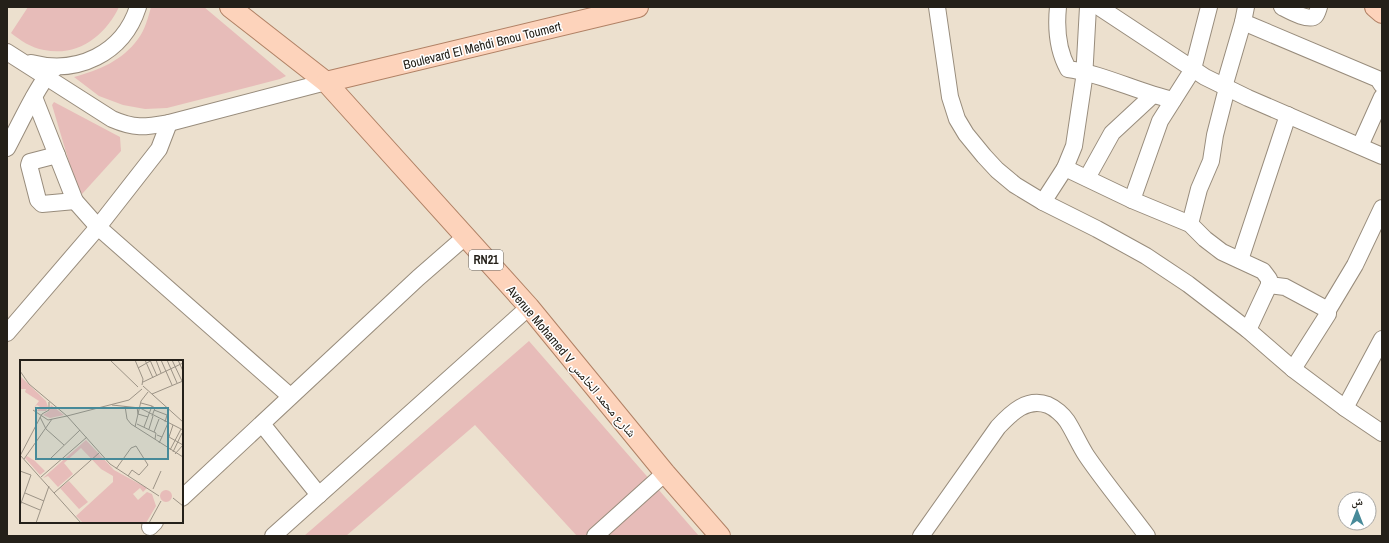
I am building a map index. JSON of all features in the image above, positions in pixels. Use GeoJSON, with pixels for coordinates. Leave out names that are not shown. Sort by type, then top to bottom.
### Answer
{"type":"FeatureCollection","features":[{"type":"Feature","properties":{"kind":"main road","name":"Avenue Mohamed V شارع محمد الخامس"},"geometry":{"type":"LineString","coordinates":[[230,7],[326,82],[529,307],[665,473],[720,536]]}},
{"type":"Feature","properties":{"kind":"main road","name":"Boulevard El Mehdi Bnou Toumert"},"geometry":{"type":"LineString","coordinates":[[326,82],[638,7]]}},
{"type":"Feature","properties":{"kind":"main road"},"geometry":{"type":"LineString","coordinates":[[1375,7],[1382,13]]}},
{"type":"Feature","properties":{"kind":"street"},"geometry":{"type":"LineString","coordinates":[[7,148],[34,97],[51,72],[86,62],[110,48],[121,38],[129,27],[138,7]]}},
{"type":"Feature","properties":{"kind":"street"},"geometry":{"type":"LineString","coordinates":[[937,7],[950,97],[957,119],[966,134],[997,170],[1015,185],[1043,202],[1146,256],[1188,284],[1248,330],[1292,369],[1345,408],[1381,428]]}},
{"type":"Feature","properties":{"kind":"street"},"geometry":{"type":"LineString","coordinates":[[1058,7],[1056,22],[1062,59],[1068,69],[1085,72],[1153,95],[1173,100]]}},
{"type":"Feature","properties":{"kind":"street"},"geometry":{"type":"LineString","coordinates":[[1043,202],[1065,168],[1074,146],[1085,72],[1088,7]]}},
{"type":"Feature","properties":{"kind":"street"},"geometry":{"type":"LineString","coordinates":[[1099,7],[1193,69],[1225,87],[1382,156]]}},
{"type":"Feature","properties":{"kind":"street"},"geometry":{"type":"LineString","coordinates":[[1132,200],[1160,121],[1193,69],[1209,7]]}},
{"type":"Feature","properties":{"kind":"street"},"geometry":{"type":"LineString","coordinates":[[1282,7],[1312,18],[1316,15],[1319,7]]}},
{"type":"Feature","properties":{"kind":"street"},"geometry":{"type":"LineString","coordinates":[[1190,224],[1199,189],[1211,161],[1225,87],[1245,15],[1381,77]]}},
{"type":"Feature","properties":{"kind":"street"},"geometry":{"type":"LineString","coordinates":[[10,54],[51,72],[112,119],[126,126],[145,127],[169,123],[326,82]]}},
{"type":"Feature","properties":{"kind":"street"},"geometry":{"type":"LineString","coordinates":[[1087,178],[1112,133],[1153,95]]}},
{"type":"Feature","properties":{"kind":"street"},"geometry":{"type":"LineString","coordinates":[[34,97],[75,201],[98,227],[290,396]]}},
{"type":"Feature","properties":{"kind":"street"},"geometry":{"type":"LineString","coordinates":[[1360,146],[1382,97]]}},
{"type":"Feature","properties":{"kind":"street"},"geometry":{"type":"LineString","coordinates":[[1240,260],[1288,115]]}},
{"type":"Feature","properties":{"kind":"street"},"geometry":{"type":"LineString","coordinates":[[7,333],[98,227],[159,149],[169,123]]}},
{"type":"Feature","properties":{"kind":"street"},"geometry":{"type":"LineString","coordinates":[[57,155],[30,162],[29,166],[38,200],[42,204],[75,201]]}},
{"type":"Feature","properties":{"kind":"street"},"geometry":{"type":"LineString","coordinates":[[1065,168],[1132,200],[1190,224],[1222,252],[1263,271],[1269,279],[1269,285],[1248,330]]}},
{"type":"Feature","properties":{"kind":"street"},"geometry":{"type":"LineString","coordinates":[[1292,369],[1328,314],[1328,310],[1355,265],[1382,208]]}},
{"type":"Feature","properties":{"kind":"street"},"geometry":{"type":"LineString","coordinates":[[183,497],[290,396],[418,278],[465,237]]}},
{"type":"Feature","properties":{"kind":"street"},"geometry":{"type":"LineString","coordinates":[[1269,285],[1285,287],[1328,310]]}},
{"type":"Feature","properties":{"kind":"street"},"geometry":{"type":"LineString","coordinates":[[273,536],[529,307]]}},
{"type":"Feature","properties":{"kind":"street"},"geometry":{"type":"LineString","coordinates":[[1345,408],[1382,338]]}},
{"type":"Feature","properties":{"kind":"street"},"geometry":{"type":"LineString","coordinates":[[921,536],[998,426],[1011,413],[1024,405],[1036,403],[1048,405],[1066,420],[1086,455],[1147,536]]}},
{"type":"Feature","properties":{"kind":"street"},"geometry":{"type":"LineString","coordinates":[[262,424],[319,495]]}},
{"type":"Feature","properties":{"kind":"street"},"geometry":{"type":"LineString","coordinates":[[595,536],[665,473]]}},
{"type":"Feature","properties":{"kind":"shaded area"},"geometry":{"type":"Polygon","coordinates":[[[28,7],[119,7],[106,27],[89,42],[68,50],[56,51],[44,50],[30,46],[11,33],[28,7]]]}},
{"type":"Feature","properties":{"kind":"shaded area"},"geometry":{"type":"Polygon","coordinates":[[[151,7],[204,7],[286,76],[280,79],[167,108],[145,109],[123,105],[99,96],[74,77],[109,64],[132,47],[143,32],[151,7]]]}},
{"type":"Feature","properties":{"kind":"shaded area"},"geometry":{"type":"Polygon","coordinates":[[[54,102],[120,137],[121,151],[82,194],[77,189],[52,105],[54,102]]]}},
{"type":"Feature","properties":{"kind":"shaded area"},"geometry":{"type":"Polygon","coordinates":[[[529,341],[699,536],[577,536],[475,425],[346,536],[304,536],[529,341]]]}}]}
